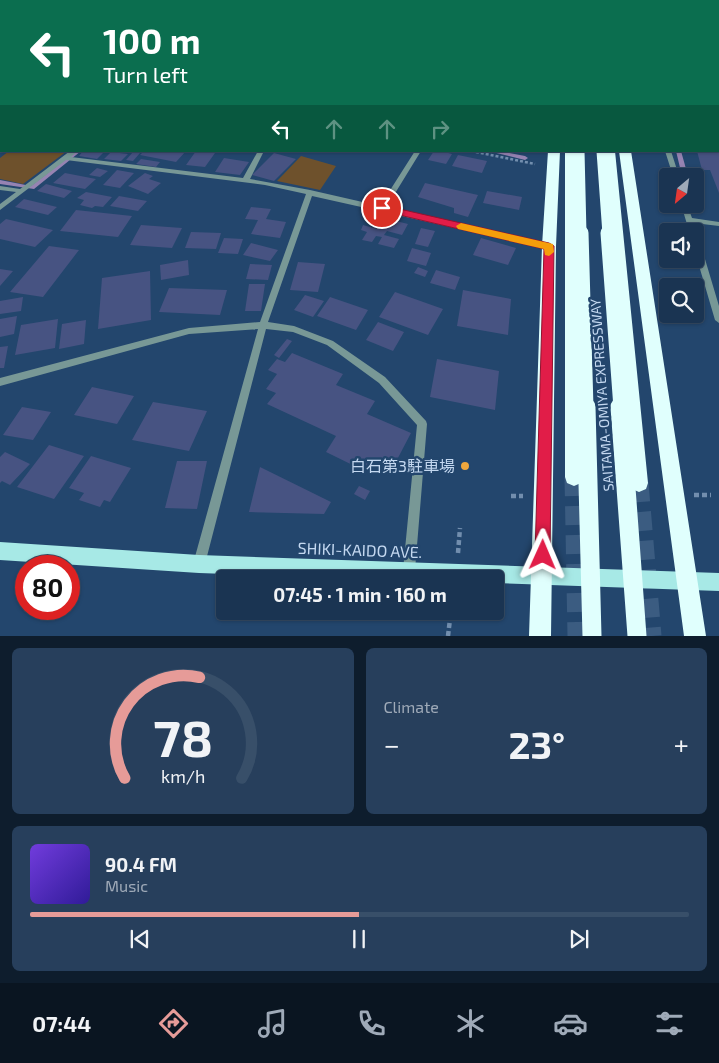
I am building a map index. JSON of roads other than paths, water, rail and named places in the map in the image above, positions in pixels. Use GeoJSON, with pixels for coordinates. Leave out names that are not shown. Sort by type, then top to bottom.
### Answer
{"type":"FeatureCollection","features":[{"type":"Feature","properties":{"kind":"highway"},"geometry":{"type":"LineString","coordinates":[[540,636],[549,246],[554,152]]}},
{"type":"Feature","properties":{"kind":"highway"},"geometry":{"type":"LineString","coordinates":[[571,152],[574,477]]}},
{"type":"Feature","properties":{"kind":"highway","name":"SAITAMA-OMIYA EXPRESSWAY"},"geometry":{"type":"LineString","coordinates":[[579,152],[592,636]]}},
{"type":"Feature","properties":{"kind":"highway","name":"SAITAMA-OMIYA EXPRESSWAY"},"geometry":{"type":"LineString","coordinates":[[602,152],[637,636]]}},
{"type":"Feature","properties":{"kind":"highway"},"geometry":{"type":"LineString","coordinates":[[609,152],[639,483]]}},
{"type":"Feature","properties":{"kind":"highway"},"geometry":{"type":"LineString","coordinates":[[625,152],[695,636]]}},
{"type":"Feature","properties":{"kind":"main road","name":"SHIKI-KAIDO AVE."},"geometry":{"type":"LineString","coordinates":[[0,552],[199,564],[409,570]]}},
{"type":"Feature","properties":{"kind":"main road","name":"SHIKI-KAIDO AVE."},"geometry":{"type":"LineString","coordinates":[[504,573],[719,582]]}},
{"type":"Feature","properties":{"kind":"street"},"geometry":{"type":"LineString","coordinates":[[0,208],[73,152]]}},
{"type":"Feature","properties":{"kind":"street"},"geometry":{"type":"LineString","coordinates":[[246,180],[260,152]]}},
{"type":"Feature","properties":{"kind":"street"},"geometry":{"type":"LineString","coordinates":[[382,208],[417,152]]}},
{"type":"Feature","properties":{"kind":"street"},"geometry":{"type":"LineString","coordinates":[[668,152],[673,168]]}},
{"type":"Feature","properties":{"kind":"street"},"geometry":{"type":"LineString","coordinates":[[65,158],[246,180],[310,192],[549,246]]}},
{"type":"Feature","properties":{"kind":"street"},"geometry":{"type":"LineString","coordinates":[[0,188],[20,191]]}},
{"type":"Feature","properties":{"kind":"street"},"geometry":{"type":"LineString","coordinates":[[199,564],[263,325],[310,192]]}},
{"type":"Feature","properties":{"kind":"street"},"geometry":{"type":"LineString","coordinates":[[687,213],[690,223]]}},
{"type":"Feature","properties":{"kind":"street"},"geometry":{"type":"LineString","coordinates":[[689,220],[719,224]]}},
{"type":"Feature","properties":{"kind":"street"},"geometry":{"type":"LineString","coordinates":[[704,268],[719,320]]}},
{"type":"Feature","properties":{"kind":"street"},"geometry":{"type":"LineString","coordinates":[[0,382],[189,331],[263,325],[294,329],[330,343],[382,380],[422,424],[409,570]]}},
{"type":"Feature","properties":{"kind":"waterway"},"geometry":{"type":"LineString","coordinates":[[0,182],[32,188],[78,152]]}},
{"type":"Feature","properties":{"kind":"waterway"},"geometry":{"type":"LineString","coordinates":[[495,152],[525,158]]}},
{"type":"Feature","properties":{"kind":"waterway"},"geometry":{"type":"LineString","coordinates":[[678,152],[683,168]]}},
{"type":"Feature","properties":{"kind":"tunnel"},"geometry":{"type":"LineString","coordinates":[[574,477],[577,636]]}},
{"type":"Feature","properties":{"kind":"tunnel"},"geometry":{"type":"LineString","coordinates":[[639,483],[652,636]]}},
{"type":"Feature","properties":{"kind":"place","name":"白石第3駐車場"},"geometry":{"type":"Point","coordinates":[465,466]}}]}
